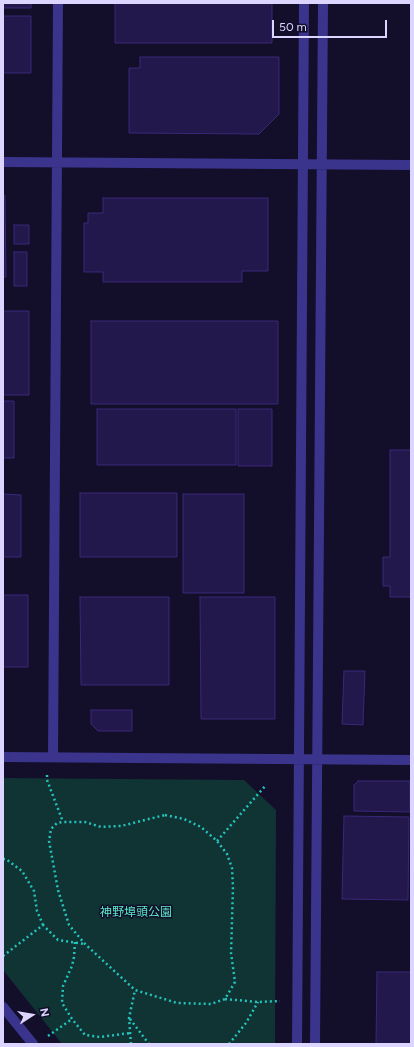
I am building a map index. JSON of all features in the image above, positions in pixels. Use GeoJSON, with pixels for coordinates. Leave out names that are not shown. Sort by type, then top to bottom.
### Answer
{"type":"FeatureCollection","features":[{"type":"Feature","properties":{"kind":"street"},"geometry":{"type":"LineString","coordinates":[[53,756],[58,3]]}},
{"type":"Feature","properties":{"kind":"street"},"geometry":{"type":"LineString","coordinates":[[297,1044],[304,3]]}},
{"type":"Feature","properties":{"kind":"street"},"geometry":{"type":"LineString","coordinates":[[315,1044],[322,3]]}},
{"type":"Feature","properties":{"kind":"street"},"geometry":{"type":"LineString","coordinates":[[3,162],[411,165]]}},
{"type":"Feature","properties":{"kind":"street"},"geometry":{"type":"LineString","coordinates":[[3,756],[411,760]]}},
{"type":"Feature","properties":{"kind":"street"},"geometry":{"type":"LineString","coordinates":[[3,1007],[33,1044]]}},
{"type":"Feature","properties":{"kind":"path"},"geometry":{"type":"LineString","coordinates":[[47,775],[47,780],[63,822]]}},
{"type":"Feature","properties":{"kind":"path"},"geometry":{"type":"LineString","coordinates":[[217,841],[266,785]]}},
{"type":"Feature","properties":{"kind":"path"},"geometry":{"type":"LineString","coordinates":[[225,999],[235,982],[231,953],[233,887],[232,868],[227,854],[217,841],[201,827],[184,819],[165,815],[121,826],[101,827],[85,822],[57,823],[51,830],[49,841],[58,890],[69,925],[85,944],[135,990],[176,1003],[211,1004],[225,999],[258,1002],[280,1001]]}},
{"type":"Feature","properties":{"kind":"path"},"geometry":{"type":"LineString","coordinates":[[3,859],[6,859],[22,871],[34,891],[37,912],[43,925],[58,940],[85,944]]}},
{"type":"Feature","properties":{"kind":"path"},"geometry":{"type":"LineString","coordinates":[[3,956],[43,925]]}},
{"type":"Feature","properties":{"kind":"path"},"geometry":{"type":"LineString","coordinates":[[75,942],[72,966],[63,986],[62,1003],[72,1020],[85,1035],[100,1037],[130,1033]]}},
{"type":"Feature","properties":{"kind":"path"},"geometry":{"type":"LineString","coordinates":[[131,1044],[129,1018],[135,990]]}},
{"type":"Feature","properties":{"kind":"path"},"geometry":{"type":"LineString","coordinates":[[229,1044],[246,1023],[258,1002]]}},
{"type":"Feature","properties":{"kind":"path"},"geometry":{"type":"LineString","coordinates":[[129,1018],[149,1044]]}},
{"type":"Feature","properties":{"kind":"path"},"geometry":{"type":"LineString","coordinates":[[48,1036],[72,1020]]}},
{"type":"Feature","properties":{"kind":"green space","name":"神野埠頭公園"},"geometry":{"type":"Polygon","coordinates":[[[3,778],[244,780],[276,810],[275,1044],[62,1044],[3,970],[3,778]]]}},
{"type":"Feature","properties":{"kind":"building"},"geometry":{"type":"Polygon","coordinates":[[[3,3],[31,3],[31,8],[3,8],[3,3]]]}},
{"type":"Feature","properties":{"kind":"building"},"geometry":{"type":"Polygon","coordinates":[[[115,3],[272,3],[272,43],[115,43],[115,3]]]}},
{"type":"Feature","properties":{"kind":"building"},"geometry":{"type":"Polygon","coordinates":[[[3,16],[31,16],[31,73],[3,73],[3,16]]]}},
{"type":"Feature","properties":{"kind":"building"},"geometry":{"type":"Polygon","coordinates":[[[140,57],[279,57],[279,114],[259,134],[129,133],[129,68],[140,68],[140,57]]]}},
{"type":"Feature","properties":{"kind":"building"},"geometry":{"type":"Polygon","coordinates":[[[3,195],[5,195],[6,277],[3,277],[3,195]]]}},
{"type":"Feature","properties":{"kind":"building"},"geometry":{"type":"Polygon","coordinates":[[[103,198],[268,198],[268,271],[242,271],[242,282],[103,282],[103,272],[84,272],[84,223],[88,223],[88,213],[103,213],[103,198]]]}},
{"type":"Feature","properties":{"kind":"building"},"geometry":{"type":"Polygon","coordinates":[[[14,225],[29,225],[29,244],[14,244],[14,225]]]}},
{"type":"Feature","properties":{"kind":"building"},"geometry":{"type":"Polygon","coordinates":[[[14,252],[27,252],[27,286],[14,286],[14,252]]]}},
{"type":"Feature","properties":{"kind":"building"},"geometry":{"type":"Polygon","coordinates":[[[3,311],[29,311],[29,395],[3,395],[3,311]]]}},
{"type":"Feature","properties":{"kind":"building"},"geometry":{"type":"Polygon","coordinates":[[[91,321],[278,321],[278,404],[91,404],[91,321]]]}},
{"type":"Feature","properties":{"kind":"building"},"geometry":{"type":"Polygon","coordinates":[[[3,401],[14,401],[14,458],[3,458],[3,401]]]}},
{"type":"Feature","properties":{"kind":"building"},"geometry":{"type":"Polygon","coordinates":[[[97,409],[236,409],[236,465],[97,465],[97,409]]]}},
{"type":"Feature","properties":{"kind":"building"},"geometry":{"type":"Polygon","coordinates":[[[238,409],[272,409],[272,466],[238,466],[238,409]]]}},
{"type":"Feature","properties":{"kind":"building"},"geometry":{"type":"Polygon","coordinates":[[[390,450],[411,450],[411,597],[390,597],[390,586],[383,586],[383,557],[390,557],[390,450]]]}},
{"type":"Feature","properties":{"kind":"building"},"geometry":{"type":"Polygon","coordinates":[[[80,493],[177,493],[177,557],[80,557],[80,493]]]}},
{"type":"Feature","properties":{"kind":"building"},"geometry":{"type":"Polygon","coordinates":[[[3,494],[21,495],[21,557],[3,557],[3,494]]]}},
{"type":"Feature","properties":{"kind":"building"},"geometry":{"type":"Polygon","coordinates":[[[183,494],[244,494],[244,593],[183,593],[183,494]]]}},
{"type":"Feature","properties":{"kind":"building"},"geometry":{"type":"Polygon","coordinates":[[[3,595],[28,595],[28,667],[3,667],[3,595]]]}},
{"type":"Feature","properties":{"kind":"building"},"geometry":{"type":"Polygon","coordinates":[[[80,597],[169,597],[169,685],[81,685],[80,597]]]}},
{"type":"Feature","properties":{"kind":"building"},"geometry":{"type":"Polygon","coordinates":[[[200,597],[275,597],[275,719],[201,719],[200,597]]]}},
{"type":"Feature","properties":{"kind":"building"},"geometry":{"type":"Polygon","coordinates":[[[344,671],[365,671],[363,725],[342,724],[344,671]]]}},
{"type":"Feature","properties":{"kind":"building"},"geometry":{"type":"Polygon","coordinates":[[[91,710],[132,710],[132,731],[98,731],[91,724],[91,710]]]}},
{"type":"Feature","properties":{"kind":"building"},"geometry":{"type":"Polygon","coordinates":[[[358,781],[410,781],[410,812],[354,811],[354,785],[358,781]]]}},
{"type":"Feature","properties":{"kind":"building"},"geometry":{"type":"Polygon","coordinates":[[[344,816],[409,817],[408,900],[342,899],[344,816]]]}},
{"type":"Feature","properties":{"kind":"building"},"geometry":{"type":"Polygon","coordinates":[[[377,972],[411,972],[411,1044],[376,1044],[377,972]]]}}]}
